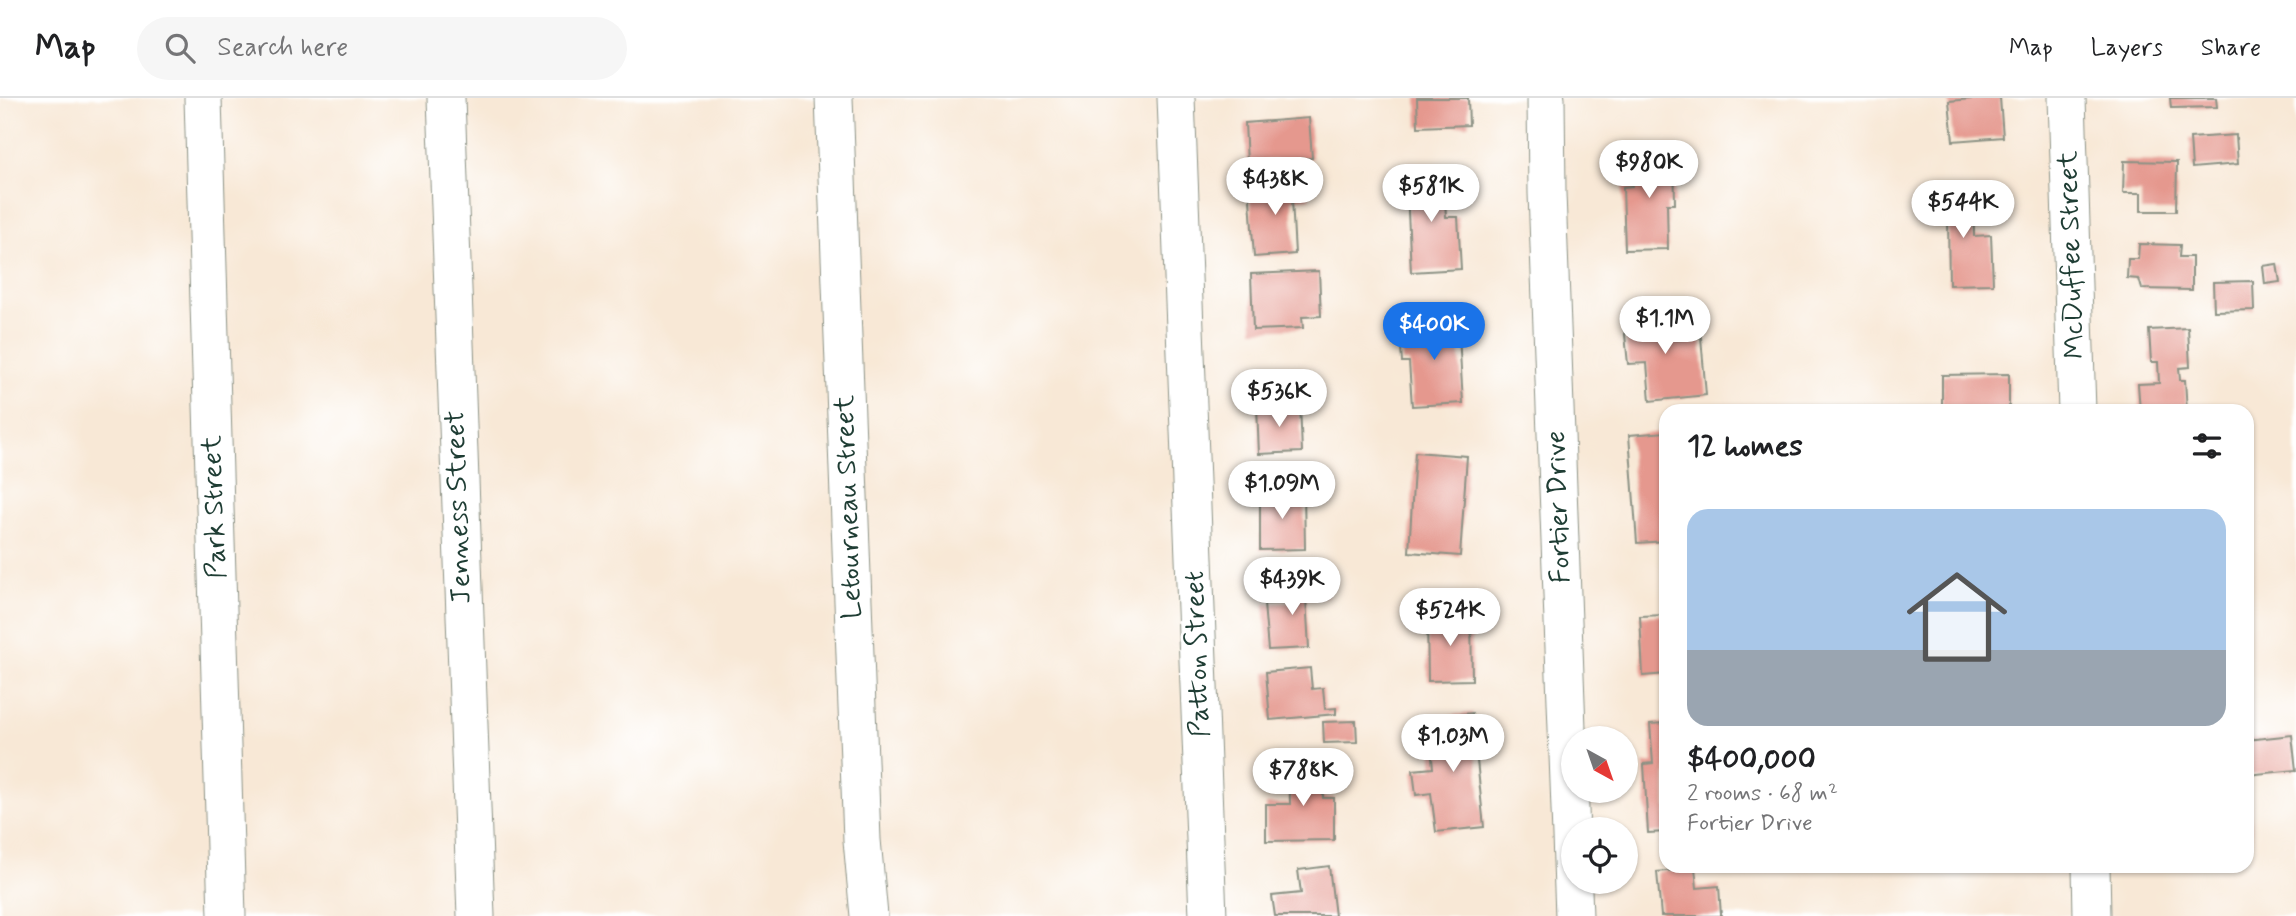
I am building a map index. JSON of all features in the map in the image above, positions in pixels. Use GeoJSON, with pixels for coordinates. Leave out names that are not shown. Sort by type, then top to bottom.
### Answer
{"type":"FeatureCollection","features":[{"type":"Feature","properties":{"kind":"street","name":"Park Street"},"geometry":{"type":"LineString","coordinates":[[203,98],[227,916]]}},
{"type":"Feature","properties":{"kind":"street","name":"Jenness Street"},"geometry":{"type":"LineString","coordinates":[[446,98],[476,916]]}},
{"type":"Feature","properties":{"kind":"street","name":"Letourneau Street"},"geometry":{"type":"LineString","coordinates":[[834,98],[862,840],[869,916]]}},
{"type":"Feature","properties":{"kind":"street","name":"Patton Street"},"geometry":{"type":"LineString","coordinates":[[1177,98],[1208,916]]}},
{"type":"Feature","properties":{"kind":"street","name":"Fortier Drive"},"geometry":{"type":"LineString","coordinates":[[1546,98],[1547,193],[1574,916]]}},
{"type":"Feature","properties":{"kind":"street","name":"McDuffee Street"},"geometry":{"type":"LineString","coordinates":[[2067,98],[2077,404]]}},
{"type":"Feature","properties":{"kind":"street"},"geometry":{"type":"LineString","coordinates":[[2091,873],[2092,916]]}},
{"type":"Feature","properties":{"kind":"building"},"geometry":{"type":"Polygon","coordinates":[[[1417,98],[1468,98],[1469,125],[1418,127],[1417,98]]]}},
{"type":"Feature","properties":{"kind":"building"},"geometry":{"type":"Polygon","coordinates":[[[2000,98],[2003,137],[1953,141],[1949,101],[2000,98]]]}},
{"type":"Feature","properties":{"kind":"building"},"geometry":{"type":"Polygon","coordinates":[[[2170,98],[2216,98],[2217,107],[2171,108],[2170,98]]]}},
{"type":"Feature","properties":{"kind":"building"},"geometry":{"type":"Polygon","coordinates":[[[1309,118],[1312,158],[1247,162],[1245,123],[1309,118]]]}},
{"type":"Feature","properties":{"kind":"building"},"geometry":{"type":"Polygon","coordinates":[[[2236,135],[2238,164],[2192,168],[2190,138],[2236,135]]]}},
{"type":"Feature","properties":{"kind":"building"},"geometry":{"type":"Polygon","coordinates":[[[1674,151],[1675,204],[1667,204],[1668,249],[1625,250],[1623,187],[1632,186],[1631,152],[1674,151]]]}},
{"type":"Feature","properties":{"kind":"building"},"geometry":{"type":"Polygon","coordinates":[[[2124,161],[2177,162],[2176,211],[2141,211],[2141,193],[2123,193],[2124,161]]]}},
{"type":"Feature","properties":{"kind":"building"},"geometry":{"type":"Polygon","coordinates":[[[1443,169],[1446,217],[1458,217],[1461,269],[1411,272],[1406,171],[1443,169]]]}},
{"type":"Feature","properties":{"kind":"building"},"geometry":{"type":"Polygon","coordinates":[[[1308,182],[1309,198],[1292,199],[1295,254],[1254,257],[1249,185],[1308,182]]]}},
{"type":"Feature","properties":{"kind":"building"},"geometry":{"type":"Polygon","coordinates":[[[1973,192],[1974,236],[1991,235],[1993,284],[1949,285],[1948,218],[1929,218],[1929,194],[1973,192]]]}},
{"type":"Feature","properties":{"kind":"building"},"geometry":{"type":"Polygon","coordinates":[[[2139,244],[2180,245],[2179,257],[2192,257],[2192,290],[2142,289],[2139,279],[2127,278],[2128,259],[2138,259],[2139,244]]]}},
{"type":"Feature","properties":{"kind":"building"},"geometry":{"type":"Polygon","coordinates":[[[2277,264],[2280,282],[2265,284],[2263,266],[2277,264]]]}},
{"type":"Feature","properties":{"kind":"building"},"geometry":{"type":"Polygon","coordinates":[[[1319,271],[1321,316],[1302,317],[1303,328],[1253,330],[1251,274],[1319,271]]]}},
{"type":"Feature","properties":{"kind":"building"},"geometry":{"type":"Polygon","coordinates":[[[2253,281],[2254,310],[2214,311],[2213,282],[2253,281]]]}},
{"type":"Feature","properties":{"kind":"building"},"geometry":{"type":"Polygon","coordinates":[[[1674,310],[1677,340],[1701,337],[1706,395],[1650,401],[1647,363],[1628,364],[1623,315],[1674,310]]]}},
{"type":"Feature","properties":{"kind":"building"},"geometry":{"type":"Polygon","coordinates":[[[1458,318],[1463,403],[1412,406],[1409,362],[1402,362],[1400,333],[1418,331],[1417,321],[1458,318]]]}},
{"type":"Feature","properties":{"kind":"building"},"geometry":{"type":"Polygon","coordinates":[[[2188,328],[2190,367],[2179,368],[2180,380],[2185,380],[2187,404],[2139,404],[2138,384],[2159,383],[2158,362],[2151,362],[2149,330],[2188,328]]]}},
{"type":"Feature","properties":{"kind":"building"},"geometry":{"type":"Polygon","coordinates":[[[2009,374],[2009,404],[1942,404],[1942,375],[2009,374]]]}},
{"type":"Feature","properties":{"kind":"building"},"geometry":{"type":"Polygon","coordinates":[[[1300,404],[1302,452],[1259,454],[1257,406],[1300,404]]]}},
{"type":"Feature","properties":{"kind":"building"},"geometry":{"type":"Polygon","coordinates":[[[1659,433],[1659,541],[1637,543],[1629,435],[1659,433]]]}},
{"type":"Feature","properties":{"kind":"building"},"geometry":{"type":"Polygon","coordinates":[[[1415,452],[1467,456],[1460,556],[1409,552],[1415,452]]]}},
{"type":"Feature","properties":{"kind":"building"},"geometry":{"type":"Polygon","coordinates":[[[1304,491],[1305,549],[1260,550],[1260,492],[1304,491]]]}},
{"type":"Feature","properties":{"kind":"building"},"geometry":{"type":"Polygon","coordinates":[[[1326,579],[1327,596],[1306,598],[1309,648],[1268,650],[1264,604],[1295,602],[1294,581],[1326,579]]]}},
{"type":"Feature","properties":{"kind":"building"},"geometry":{"type":"Polygon","coordinates":[[[1471,615],[1472,680],[1428,681],[1427,616],[1471,615]]]}},
{"type":"Feature","properties":{"kind":"building"},"geometry":{"type":"Polygon","coordinates":[[[1659,615],[1659,675],[1643,676],[1640,616],[1659,615]]]}},
{"type":"Feature","properties":{"kind":"building"},"geometry":{"type":"Polygon","coordinates":[[[1310,668],[1312,689],[1323,688],[1325,709],[1336,708],[1336,714],[1270,720],[1266,672],[1310,668]]]}},
{"type":"Feature","properties":{"kind":"building"},"geometry":{"type":"Polygon","coordinates":[[[1472,713],[1484,827],[1436,832],[1431,793],[1416,795],[1413,770],[1433,768],[1428,718],[1472,713]]]}},
{"type":"Feature","properties":{"kind":"building"},"geometry":{"type":"Polygon","coordinates":[[[1356,721],[1357,742],[1324,743],[1323,722],[1356,721]]]}},
{"type":"Feature","properties":{"kind":"building"},"geometry":{"type":"Polygon","coordinates":[[[1659,723],[1659,832],[1648,833],[1644,764],[1653,763],[1650,724],[1659,723]]]}},
{"type":"Feature","properties":{"kind":"building"},"geometry":{"type":"Polygon","coordinates":[[[2292,735],[2296,770],[2254,774],[2254,739],[2292,735]]]}},
{"type":"Feature","properties":{"kind":"building"},"geometry":{"type":"Polygon","coordinates":[[[1289,762],[1323,762],[1323,798],[1334,798],[1334,840],[1266,841],[1266,804],[1290,804],[1289,762]]]}},
{"type":"Feature","properties":{"kind":"building"},"geometry":{"type":"Polygon","coordinates":[[[1329,866],[1335,916],[1275,916],[1272,896],[1301,893],[1298,870],[1329,866]]]}},
{"type":"Feature","properties":{"kind":"building"},"geometry":{"type":"Polygon","coordinates":[[[1657,872],[1696,873],[1697,888],[1719,886],[1721,916],[1661,916],[1657,872]]]}}]}
